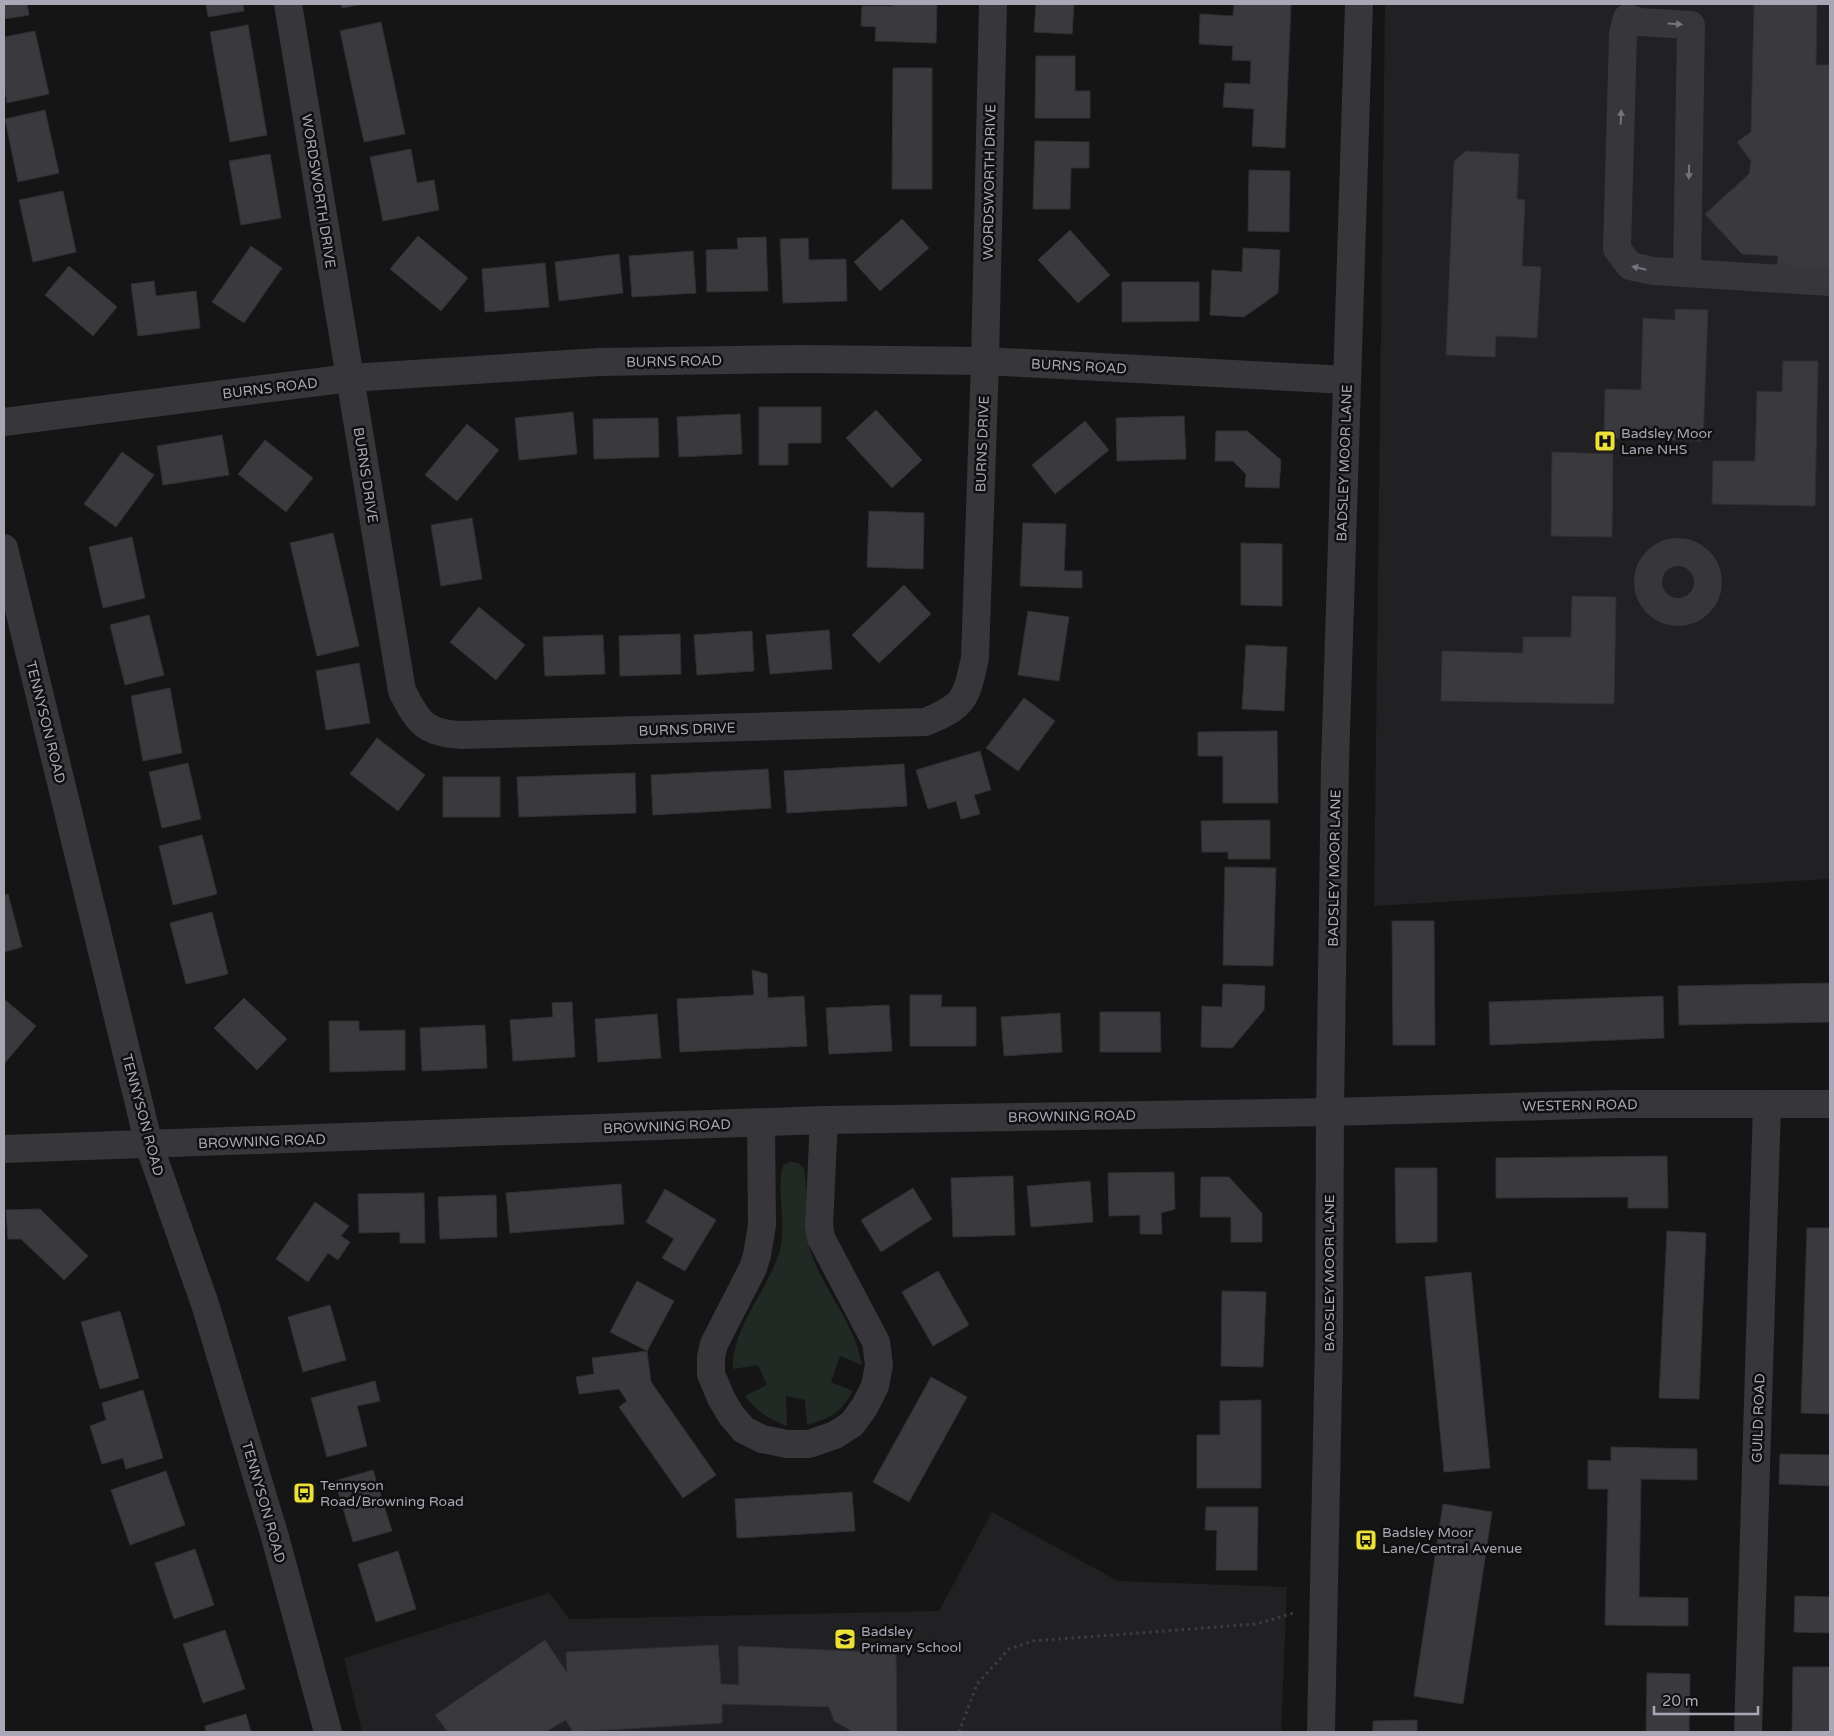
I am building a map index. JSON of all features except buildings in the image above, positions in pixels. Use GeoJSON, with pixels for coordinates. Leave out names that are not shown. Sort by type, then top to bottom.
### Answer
{"type":"FeatureCollection","features":[{"type":"Feature","properties":{"kind":"street","name":"WORDSWORTH DRIVE"},"geometry":{"type":"LineString","coordinates":[[288,4],[350,378]]}},
{"type":"Feature","properties":{"kind":"street","name":"WORDSWORTH DRIVE"},"geometry":{"type":"LineString","coordinates":[[985,361],[993,4]]}},
{"type":"Feature","properties":{"kind":"street","name":"BADSLEY MOOR LANE"},"geometry":{"type":"LineString","coordinates":[[1322,1732],[1329,1338],[1335,764],[1359,4]]}},
{"type":"Feature","properties":{"kind":"street"},"geometry":{"type":"LineString","coordinates":[[1687,273],[1691,25],[1640,22],[1627,18],[1623,34],[1617,249],[1630,266],[1653,271],[1830,282]]}},
{"type":"Feature","properties":{"kind":"street","name":"BURNS ROAD"},"geometry":{"type":"LineString","coordinates":[[4,422],[350,378],[600,362],[802,359],[985,361],[1347,380]]}},
{"type":"Feature","properties":{"kind":"street","name":"BURNS DRIVE"},"geometry":{"type":"LineString","coordinates":[[350,378],[402,691],[415,716],[426,726],[443,734],[471,735],[925,722],[949,712],[963,699],[969,684],[975,658],[985,361]]}},
{"type":"Feature","properties":{"kind":"street","name":"TENNYSON ROAD"},"geometry":{"type":"LineString","coordinates":[[4,548],[148,1145],[208,1314],[275,1537],[328,1732]]}},
{"type":"Feature","properties":{"kind":"street","name":"WESTERN ROAD"},"geometry":{"type":"LineString","coordinates":[[1330,1112],[1619,1104],[1830,1104]]}},
{"type":"Feature","properties":{"kind":"street","name":"GUILD ROAD"},"geometry":{"type":"LineString","coordinates":[[1748,1732],[1767,1104]]}},
{"type":"Feature","properties":{"kind":"street","name":"BROWNING ROAD"},"geometry":{"type":"LineString","coordinates":[[4,1149],[824,1120],[1330,1112]]}},
{"type":"Feature","properties":{"kind":"street"},"geometry":{"type":"LineString","coordinates":[[760,1123],[762,1225],[760,1242],[753,1268],[714,1344],[711,1357],[712,1374],[721,1398],[731,1415],[744,1430],[762,1439],[786,1444],[809,1444],[835,1435],[852,1424],[865,1406],[875,1386],[879,1364],[876,1342],[821,1238],[819,1225],[824,1120]]}},
{"type":"Feature","properties":{"kind":"path"},"geometry":{"type":"LineString","coordinates":[[959,1732],[977,1684],[1009,1649],[1033,1641],[1258,1624],[1324,1603]]}},
{"type":"Feature","properties":{"kind":"shaded area","name":"Badsley Moor Lane NHS"},"geometry":{"type":"Polygon","coordinates":[[[1385,4],[1830,4],[1830,879],[1374,906],[1385,4]]]}},
{"type":"Feature","properties":{"kind":"shaded area"},"geometry":{"type":"Polygon","coordinates":[[[790,1162],[798,1163],[804,1168],[808,1241],[811,1252],[821,1276],[842,1312],[854,1338],[862,1365],[840,1356],[831,1382],[853,1391],[839,1410],[823,1420],[807,1425],[805,1400],[786,1396],[787,1426],[763,1414],[745,1396],[767,1385],[758,1365],[733,1369],[734,1354],[743,1326],[773,1270],[778,1256],[782,1234],[781,1176],[783,1165],[790,1162]]]}},
{"type":"Feature","properties":{"kind":"shaded area","name":"Badsley Primary School"},"geometry":{"type":"Polygon","coordinates":[[[992,1512],[1118,1581],[1287,1587],[1281,1732],[362,1732],[344,1658],[549,1593],[570,1619],[939,1611],[992,1512]]]}},
{"type":"Feature","properties":{"kind":"place","name":"Badsley Moor Lane NHS"},"geometry":{"type":"Point","coordinates":[1605,441]}},
{"type":"Feature","properties":{"kind":"place","name":"Tennyson Road/Browning Road"},"geometry":{"type":"Point","coordinates":[304,1493]}},
{"type":"Feature","properties":{"kind":"place","name":"Badsley Moor Lane/Central Avenue"},"geometry":{"type":"Point","coordinates":[1366,1540]}},
{"type":"Feature","properties":{"kind":"place","name":"Badsley Primary School"},"geometry":{"type":"Point","coordinates":[845,1639]}}]}
